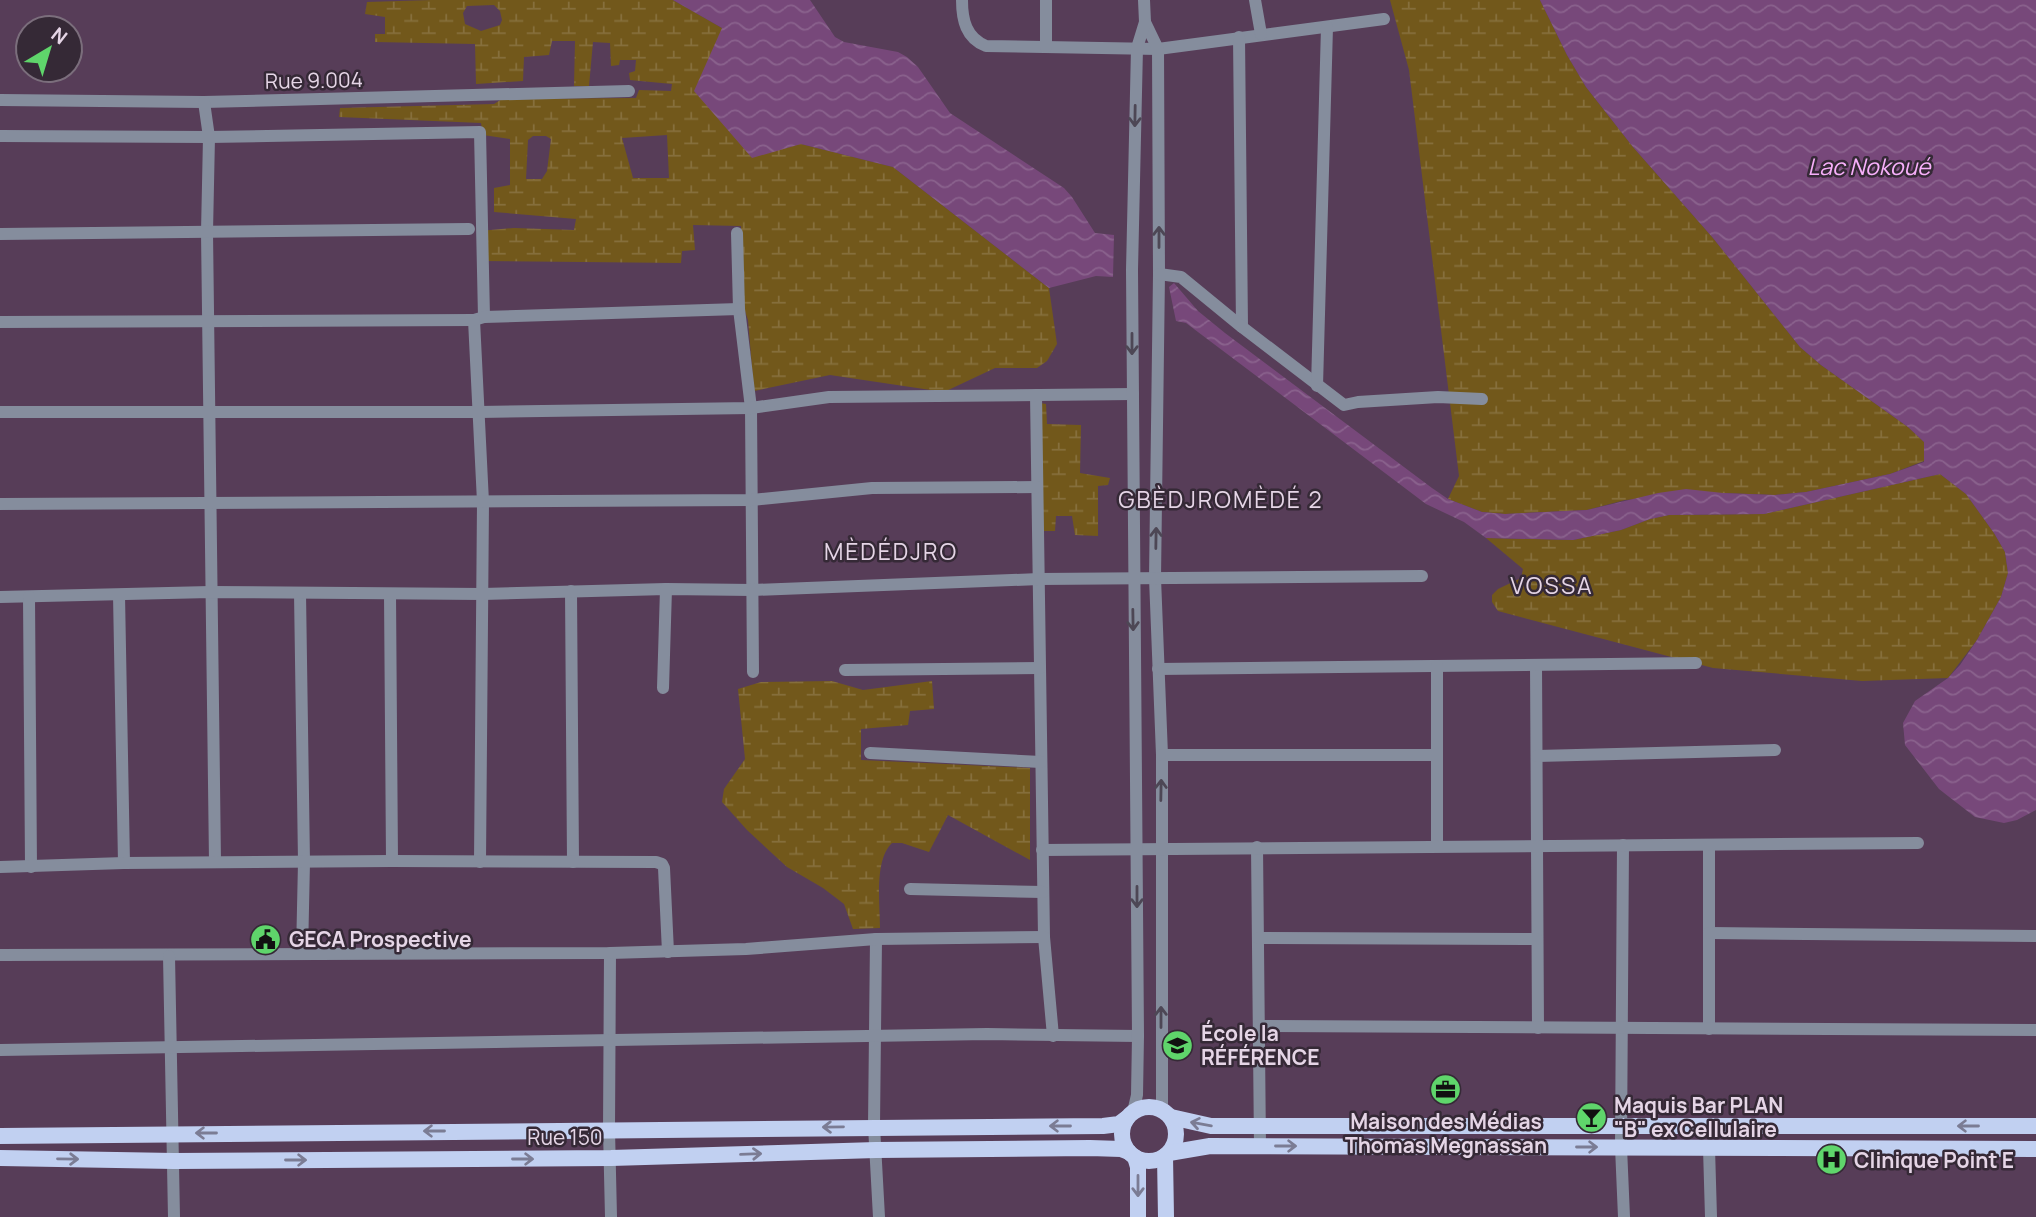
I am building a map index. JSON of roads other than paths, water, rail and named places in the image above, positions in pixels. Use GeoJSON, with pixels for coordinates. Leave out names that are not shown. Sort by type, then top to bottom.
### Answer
{"type":"FeatureCollection","features":[{"type":"Feature","properties":{"kind":"main road"},"geometry":{"type":"LineString","coordinates":[[1138,1217],[1138,1167],[1122,1132],[1130,1115],[1147,1107],[1200,1125],[2036,1126]]}},
{"type":"Feature","properties":{"kind":"main road"},"geometry":{"type":"LineString","coordinates":[[1166,1113],[1177,1135],[1167,1154],[1166,1217]]}},
{"type":"Feature","properties":{"kind":"main road","name":"Rue 150"},"geometry":{"type":"LineString","coordinates":[[0,1136],[1103,1126],[1119,1124],[1130,1115]]}},
{"type":"Feature","properties":{"kind":"main road"},"geometry":{"type":"LineString","coordinates":[[1828,1126],[1829,1148]]}},
{"type":"Feature","properties":{"kind":"main road"},"geometry":{"type":"LineString","coordinates":[[1132,1154],[1150,1161],[1197,1146],[2036,1149]]}},
{"type":"Feature","properties":{"kind":"main road","name":"Rue 150"},"geometry":{"type":"LineString","coordinates":[[0,1158],[174,1161],[611,1158],[876,1150],[1104,1148],[1132,1154]]}},
{"type":"Feature","properties":{"kind":"street"},"geometry":{"type":"LineString","coordinates":[[962,0],[965,26],[977,42],[986,46],[1158,49],[1384,19]]}},
{"type":"Feature","properties":{"kind":"street"},"geometry":{"type":"LineString","coordinates":[[1046,0],[1046,47]]}},
{"type":"Feature","properties":{"kind":"street"},"geometry":{"type":"LineString","coordinates":[[1130,1115],[1137,1096],[1138,1036],[1132,270],[1137,48],[1144,22],[1144,0]]}},
{"type":"Feature","properties":{"kind":"street"},"geometry":{"type":"LineString","coordinates":[[1255,0],[1261,34]]}},
{"type":"Feature","properties":{"kind":"street"},"geometry":{"type":"LineString","coordinates":[[1144,22],[1158,49],[1156,578],[1162,755],[1160,848],[1166,1113]]}},
{"type":"Feature","properties":{"kind":"street"},"geometry":{"type":"LineString","coordinates":[[1317,386],[1327,27]]}},
{"type":"Feature","properties":{"kind":"street"},"geometry":{"type":"LineString","coordinates":[[1239,37],[1242,327]]}},
{"type":"Feature","properties":{"kind":"street","name":"Rue 9.004"},"geometry":{"type":"LineString","coordinates":[[0,100],[204,102],[629,91]]}},
{"type":"Feature","properties":{"kind":"street"},"geometry":{"type":"LineString","coordinates":[[204,102],[209,137],[208,411],[215,862]]}},
{"type":"Feature","properties":{"kind":"street"},"geometry":{"type":"LineString","coordinates":[[0,136],[209,137],[480,132],[479,412],[483,502],[480,862]]}},
{"type":"Feature","properties":{"kind":"street"},"geometry":{"type":"LineString","coordinates":[[0,234],[469,229]]}},
{"type":"Feature","properties":{"kind":"street"},"geometry":{"type":"LineString","coordinates":[[737,233],[739,309],[751,408],[753,672]]}},
{"type":"Feature","properties":{"kind":"street"},"geometry":{"type":"LineString","coordinates":[[1159,274],[1181,277],[1344,405],[1358,401],[1438,397],[1482,399]]}},
{"type":"Feature","properties":{"kind":"street"},"geometry":{"type":"LineString","coordinates":[[0,322],[479,318],[739,309]]}},
{"type":"Feature","properties":{"kind":"street"},"geometry":{"type":"LineString","coordinates":[[0,412],[479,412],[751,408],[829,397],[1133,394]]}},
{"type":"Feature","properties":{"kind":"street"},"geometry":{"type":"LineString","coordinates":[[1036,395],[1044,937],[1053,1036]]}},
{"type":"Feature","properties":{"kind":"street"},"geometry":{"type":"LineString","coordinates":[[0,504],[752,500],[872,488],[1037,487]]}},
{"type":"Feature","properties":{"kind":"street"},"geometry":{"type":"LineString","coordinates":[[0,597],[210,592],[483,594],[666,589],[754,590],[1038,579],[1422,576]]}},
{"type":"Feature","properties":{"kind":"street"},"geometry":{"type":"LineString","coordinates":[[663,688],[666,589]]}},
{"type":"Feature","properties":{"kind":"street"},"geometry":{"type":"LineString","coordinates":[[571,592],[573,862]]}},
{"type":"Feature","properties":{"kind":"street"},"geometry":{"type":"LineString","coordinates":[[300,593],[304,862],[302,954]]}},
{"type":"Feature","properties":{"kind":"street"},"geometry":{"type":"LineString","coordinates":[[390,594],[392,860]]}},
{"type":"Feature","properties":{"kind":"street"},"geometry":{"type":"LineString","coordinates":[[119,595],[124,863]]}},
{"type":"Feature","properties":{"kind":"street"},"geometry":{"type":"LineString","coordinates":[[29,597],[31,867]]}},
{"type":"Feature","properties":{"kind":"street"},"geometry":{"type":"LineString","coordinates":[[1158,669],[1696,663]]}},
{"type":"Feature","properties":{"kind":"street"},"geometry":{"type":"LineString","coordinates":[[1536,665],[1538,1028]]}},
{"type":"Feature","properties":{"kind":"street"},"geometry":{"type":"LineString","coordinates":[[1437,666],[1437,846]]}},
{"type":"Feature","properties":{"kind":"street"},"geometry":{"type":"LineString","coordinates":[[845,670],[1040,668]]}},
{"type":"Feature","properties":{"kind":"street"},"geometry":{"type":"LineString","coordinates":[[1537,756],[1775,750]]}},
{"type":"Feature","properties":{"kind":"street"},"geometry":{"type":"LineString","coordinates":[[870,753],[1041,762]]}},
{"type":"Feature","properties":{"kind":"street"},"geometry":{"type":"LineString","coordinates":[[1162,755],[1437,755]]}},
{"type":"Feature","properties":{"kind":"street"},"geometry":{"type":"LineString","coordinates":[[1042,849],[1918,843]]}},
{"type":"Feature","properties":{"kind":"street"},"geometry":{"type":"LineString","coordinates":[[1623,845],[1623,1217]]}},
{"type":"Feature","properties":{"kind":"street"},"geometry":{"type":"LineString","coordinates":[[1709,845],[1709,1029]]}},
{"type":"Feature","properties":{"kind":"street"},"geometry":{"type":"LineString","coordinates":[[1257,847],[1260,1146]]}},
{"type":"Feature","properties":{"kind":"street"},"geometry":{"type":"LineString","coordinates":[[0,867],[392,860],[656,862],[662,864],[668,952]]}},
{"type":"Feature","properties":{"kind":"street"},"geometry":{"type":"LineString","coordinates":[[910,889],[1043,892]]}},
{"type":"Feature","properties":{"kind":"street"},"geometry":{"type":"LineString","coordinates":[[1709,933],[2036,936]]}},
{"type":"Feature","properties":{"kind":"street"},"geometry":{"type":"LineString","coordinates":[[0,955],[668,952],[876,939],[1044,937]]}},
{"type":"Feature","properties":{"kind":"street"},"geometry":{"type":"LineString","coordinates":[[1258,938],[1537,939]]}},
{"type":"Feature","properties":{"kind":"street"},"geometry":{"type":"LineString","coordinates":[[876,939],[874,1126],[879,1217]]}},
{"type":"Feature","properties":{"kind":"street"},"geometry":{"type":"LineString","coordinates":[[610,953],[611,1217]]}},
{"type":"Feature","properties":{"kind":"street"},"geometry":{"type":"LineString","coordinates":[[169,956],[174,1217]]}},
{"type":"Feature","properties":{"kind":"street"},"geometry":{"type":"LineString","coordinates":[[1259,1026],[2036,1030]]}},
{"type":"Feature","properties":{"kind":"street"},"geometry":{"type":"LineString","coordinates":[[0,1050],[876,1035],[1138,1036]]}},
{"type":"Feature","properties":{"kind":"street"},"geometry":{"type":"LineString","coordinates":[[1709,1148],[1710,1217]]}},
{"type":"Feature","properties":{"kind":"water"},"geometry":{"type":"Polygon","coordinates":[[[673,0],[810,0],[835,37],[844,42],[898,52],[907,57],[918,67],[950,113],[1064,188],[1095,233],[1114,235],[1113,277],[1096,276],[1049,288],[893,167],[801,144],[752,158],[694,91],[722,28],[673,0]]]}},
{"type":"Feature","properties":{"kind":"water","name":"Lac Nokoué"},"geometry":{"type":"Polygon","coordinates":[[[1540,0],[2036,0],[2036,810],[2017,820],[2004,823],[1975,817],[1939,789],[1905,745],[1903,723],[1915,701],[1948,678],[1960,665],[2001,597],[2008,573],[2005,552],[1994,533],[1966,494],[1940,474],[1764,514],[1669,515],[1621,530],[1573,540],[1486,538],[1464,522],[1426,504],[1186,323],[1176,321],[1169,287],[1174,283],[1198,311],[1225,333],[1432,488],[1448,499],[1482,512],[1505,514],[1587,510],[1686,489],[1775,495],[1806,492],[1890,474],[1924,462],[1924,442],[1908,427],[1800,347],[1713,238],[1633,147],[1586,87],[1540,0]]]}},
{"type":"Feature","properties":{"kind":"place","name":"GECA Prospective"},"geometry":{"type":"Point","coordinates":[266,939]}},
{"type":"Feature","properties":{"kind":"place","name":"École la RÉFÉRENCE"},"geometry":{"type":"Point","coordinates":[1178,1045]}},
{"type":"Feature","properties":{"kind":"place","name":"Maison des Médias Thomas Megnassan"},"geometry":{"type":"Point","coordinates":[1446,1089]}},
{"type":"Feature","properties":{"kind":"place","name":"Maquis Bar PLAN \"B\" ex Cellulaire"},"geometry":{"type":"Point","coordinates":[1591,1117]}},
{"type":"Feature","properties":{"kind":"place","name":"Clinique Point E"},"geometry":{"type":"Point","coordinates":[1831,1160]}},
{"type":"Feature","properties":{"kind":"district","name":"GBÈDJROMÈDÉ 2"},"geometry":{"type":"Point","coordinates":[1221,499]}},
{"type":"Feature","properties":{"kind":"district","name":"MÈDÉDJRO"},"geometry":{"type":"Point","coordinates":[891,551]}},
{"type":"Feature","properties":{"kind":"district","name":"VOSSA"},"geometry":{"type":"Point","coordinates":[1552,585]}}]}
